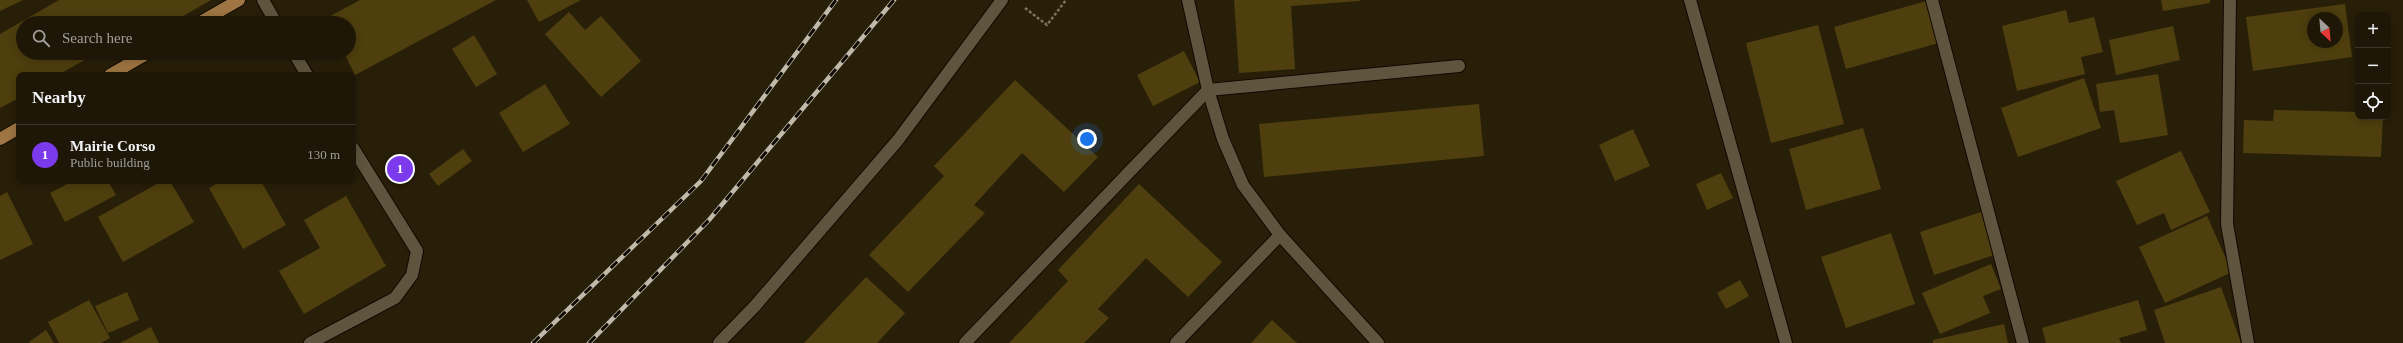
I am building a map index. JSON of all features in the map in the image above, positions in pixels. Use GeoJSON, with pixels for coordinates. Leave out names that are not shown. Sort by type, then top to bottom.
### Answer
{"type":"FeatureCollection","features":[{"type":"Feature","properties":{"kind":"main road"},"geometry":{"type":"LineString","coordinates":[[212,16],[239,0]]}},
{"type":"Feature","properties":{"kind":"main road"},"geometry":{"type":"LineString","coordinates":[[115,72],[136,60]]}},
{"type":"Feature","properties":{"kind":"main road"},"geometry":{"type":"LineString","coordinates":[[0,139],[16,130]]}},
{"type":"Feature","properties":{"kind":"street"},"geometry":{"type":"LineString","coordinates":[[263,0],[272,16]]}},
{"type":"Feature","properties":{"kind":"street"},"geometry":{"type":"LineString","coordinates":[[719,343],[755,306],[898,140],[1002,0]]}},
{"type":"Feature","properties":{"kind":"street"},"geometry":{"type":"LineString","coordinates":[[1188,0],[1208,90],[1223,139],[1243,185],[1280,236],[1378,343]]}},
{"type":"Feature","properties":{"kind":"street"},"geometry":{"type":"LineString","coordinates":[[1690,0],[1786,343]]}},
{"type":"Feature","properties":{"kind":"street"},"geometry":{"type":"LineString","coordinates":[[1932,0],[2023,343]]}},
{"type":"Feature","properties":{"kind":"street"},"geometry":{"type":"LineString","coordinates":[[2230,0],[2227,224],[2248,343]]}},
{"type":"Feature","properties":{"kind":"street"},"geometry":{"type":"LineString","coordinates":[[298,60],[305,72]]}},
{"type":"Feature","properties":{"kind":"street"},"geometry":{"type":"LineString","coordinates":[[965,343],[1208,90],[1459,66]]}},
{"type":"Feature","properties":{"kind":"street"},"geometry":{"type":"LineString","coordinates":[[310,343],[395,298],[412,275],[417,251],[356,153]]}},
{"type":"Feature","properties":{"kind":"street"},"geometry":{"type":"LineString","coordinates":[[1176,343],[1280,236]]}},
{"type":"Feature","properties":{"kind":"path"},"geometry":{"type":"LineString","coordinates":[[1021,4],[1047,25],[1066,0]]}},
{"type":"Feature","properties":{"kind":"building"},"geometry":{"type":"Polygon","coordinates":[[[0,0],[23,0],[0,11],[0,0]]]}},
{"type":"Feature","properties":{"kind":"building"},"geometry":{"type":"Polygon","coordinates":[[[59,0],[211,0],[183,16],[31,16],[59,0]]]}},
{"type":"Feature","properties":{"kind":"building"},"geometry":{"type":"Polygon","coordinates":[[[360,0],[496,0],[356,74],[356,72],[354,72],[348,60],[356,60],[356,16],[331,16],[360,0]]]}},
{"type":"Feature","properties":{"kind":"building"},"geometry":{"type":"Polygon","coordinates":[[[527,0],[581,0],[539,22],[527,0]]]}},
{"type":"Feature","properties":{"kind":"building"},"geometry":{"type":"Polygon","coordinates":[[[1234,0],[1360,1],[1291,6],[1295,69],[1239,73],[1234,0]]]}},
{"type":"Feature","properties":{"kind":"building"},"geometry":{"type":"Polygon","coordinates":[[[1930,0],[1942,42],[1846,69],[1834,27],[1930,0]]]}},
{"type":"Feature","properties":{"kind":"building"},"geometry":{"type":"Polygon","coordinates":[[[2161,0],[2210,0],[2210,3],[2163,11],[2161,0]]]}},
{"type":"Feature","properties":{"kind":"building"},"geometry":{"type":"Polygon","coordinates":[[[2345,4],[2352,57],[2253,71],[2246,17],[2345,4]]]}},
{"type":"Feature","properties":{"kind":"building"},"geometry":{"type":"Polygon","coordinates":[[[2066,10],[2069,23],[2094,17],[2103,52],[2081,57],[2085,74],[2017,91],[2002,26],[2066,10]]]}},
{"type":"Feature","properties":{"kind":"building"},"geometry":{"type":"Polygon","coordinates":[[[569,12],[585,30],[601,16],[641,61],[601,97],[545,34],[569,12]]]}},
{"type":"Feature","properties":{"kind":"building"},"geometry":{"type":"Polygon","coordinates":[[[16,25],[16,60],[85,60],[63,72],[16,72],[16,100],[0,108],[0,34],[16,25]]]}},
{"type":"Feature","properties":{"kind":"building"},"geometry":{"type":"Polygon","coordinates":[[[1818,25],[1844,124],[1771,143],[1746,43],[1818,25]]]}},
{"type":"Feature","properties":{"kind":"building"},"geometry":{"type":"Polygon","coordinates":[[[2173,26],[2180,60],[2116,75],[2109,40],[2173,26]]]}},
{"type":"Feature","properties":{"kind":"building"},"geometry":{"type":"Polygon","coordinates":[[[474,35],[497,74],[476,87],[452,49],[474,35]]]}},
{"type":"Feature","properties":{"kind":"building"},"geometry":{"type":"Polygon","coordinates":[[[1184,51],[1200,82],[1153,106],[1137,75],[1184,51]]]}},
{"type":"Feature","properties":{"kind":"building"},"geometry":{"type":"Polygon","coordinates":[[[2158,74],[2168,135],[2120,143],[2114,110],[2100,112],[2096,84],[2158,74]]]}},
{"type":"Feature","properties":{"kind":"building"},"geometry":{"type":"Polygon","coordinates":[[[2084,78],[2101,128],[2018,157],[2001,108],[2084,78]]]}},
{"type":"Feature","properties":{"kind":"building"},"geometry":{"type":"Polygon","coordinates":[[[1015,80],[1098,157],[1064,192],[1022,153],[974,205],[985,213],[908,292],[869,255],[944,176],[934,166],[1015,80]]]}},
{"type":"Feature","properties":{"kind":"building"},"geometry":{"type":"Polygon","coordinates":[[[545,84],[570,124],[523,152],[499,113],[545,84]]]}},
{"type":"Feature","properties":{"kind":"building"},"geometry":{"type":"Polygon","coordinates":[[[1479,104],[1484,156],[1264,177],[1259,124],[1479,104]]]}},
{"type":"Feature","properties":{"kind":"building"},"geometry":{"type":"Polygon","coordinates":[[[2274,110],[2355,112],[2355,120],[2383,120],[2381,157],[2243,153],[2244,120],[2273,121],[2274,110]]]}},
{"type":"Feature","properties":{"kind":"building"},"geometry":{"type":"Polygon","coordinates":[[[1863,128],[1881,189],[1806,210],[1789,149],[1863,128]]]}},
{"type":"Feature","properties":{"kind":"building"},"geometry":{"type":"Polygon","coordinates":[[[1633,129],[1650,166],[1615,181],[1599,145],[1633,129]]]}},
{"type":"Feature","properties":{"kind":"building"},"geometry":{"type":"Polygon","coordinates":[[[463,149],[472,161],[438,186],[429,174],[463,149]]]}},
{"type":"Feature","properties":{"kind":"building"},"geometry":{"type":"Polygon","coordinates":[[[2181,151],[2210,212],[2171,230],[2164,213],[2137,225],[2116,181],[2181,151]]]}},
{"type":"Feature","properties":{"kind":"building"},"geometry":{"type":"Polygon","coordinates":[[[1721,173],[1733,198],[1707,210],[1696,184],[1721,173]]]}},
{"type":"Feature","properties":{"kind":"building"},"geometry":{"type":"Polygon","coordinates":[[[67,184],[110,184],[116,195],[65,222],[50,193],[67,184]]]}},
{"type":"Feature","properties":{"kind":"building"},"geometry":{"type":"Polygon","coordinates":[[[157,184],[172,184],[194,222],[123,262],[98,217],[157,184]]]}},
{"type":"Feature","properties":{"kind":"building"},"geometry":{"type":"Polygon","coordinates":[[[216,184],[263,184],[286,225],[243,249],[209,188],[216,184]]]}},
{"type":"Feature","properties":{"kind":"building"},"geometry":{"type":"Polygon","coordinates":[[[1139,184],[1222,262],[1188,297],[1146,258],[1098,309],[1109,318],[1084,343],[1009,343],[1068,281],[1058,270],[1139,184]]]}},
{"type":"Feature","properties":{"kind":"building"},"geometry":{"type":"Polygon","coordinates":[[[7,192],[33,244],[0,260],[0,196],[7,192]]]}},
{"type":"Feature","properties":{"kind":"building"},"geometry":{"type":"Polygon","coordinates":[[[346,196],[386,266],[304,314],[279,271],[320,248],[304,220],[346,196]]]}},
{"type":"Feature","properties":{"kind":"building"},"geometry":{"type":"Polygon","coordinates":[[[1981,212],[1994,255],[1934,275],[1920,232],[1981,212]]]}},
{"type":"Feature","properties":{"kind":"building"},"geometry":{"type":"Polygon","coordinates":[[[2207,216],[2232,272],[2165,303],[2139,247],[2207,216]]]}},
{"type":"Feature","properties":{"kind":"building"},"geometry":{"type":"Polygon","coordinates":[[[1891,233],[1915,304],[1846,328],[1821,257],[1891,233]]]}},
{"type":"Feature","properties":{"kind":"building"},"geometry":{"type":"Polygon","coordinates":[[[1991,264],[2001,289],[1983,296],[1990,313],[1940,334],[1922,293],[1991,264]]]}},
{"type":"Feature","properties":{"kind":"building"},"geometry":{"type":"Polygon","coordinates":[[[866,277],[905,313],[877,343],[804,343],[866,277]]]}},
{"type":"Feature","properties":{"kind":"building"},"geometry":{"type":"Polygon","coordinates":[[[1740,280],[1749,296],[1726,309],[1717,293],[1740,280]]]}},
{"type":"Feature","properties":{"kind":"building"},"geometry":{"type":"Polygon","coordinates":[[[2221,287],[2241,343],[2165,343],[2154,310],[2221,287]]]}},
{"type":"Feature","properties":{"kind":"building"},"geometry":{"type":"Polygon","coordinates":[[[127,292],[139,320],[108,333],[95,306],[127,292]]]}},
{"type":"Feature","properties":{"kind":"building"},"geometry":{"type":"Polygon","coordinates":[[[89,300],[110,338],[101,343],[59,343],[48,322],[89,300]]]}},
{"type":"Feature","properties":{"kind":"building"},"geometry":{"type":"Polygon","coordinates":[[[2138,300],[2147,330],[2119,338],[2121,343],[2046,343],[2042,328],[2138,300]]]}},
{"type":"Feature","properties":{"kind":"building"},"geometry":{"type":"Polygon","coordinates":[[[1272,320],[1297,343],[1251,343],[1272,320]]]}},
{"type":"Feature","properties":{"kind":"building"},"geometry":{"type":"Polygon","coordinates":[[[2004,324],[2008,343],[1933,343],[1933,340],[2004,324]]]}},
{"type":"Feature","properties":{"kind":"building"},"geometry":{"type":"Polygon","coordinates":[[[151,327],[159,343],[120,343],[151,327]]]}},
{"type":"Feature","properties":{"kind":"building"},"geometry":{"type":"Polygon","coordinates":[[[46,330],[54,343],[29,342],[46,330]]]}},
{"type":"Feature","properties":{"kind":"railway"},"geometry":{"type":"LineString","coordinates":[[533,343],[701,181],[836,0]]}},
{"type":"Feature","properties":{"kind":"railway"},"geometry":{"type":"LineString","coordinates":[[589,343],[709,220],[894,0]]}},
{"type":"Feature","properties":{"kind":"place","name":"Mairie Corso"},"geometry":{"type":"Point","coordinates":[400,169]}}]}
